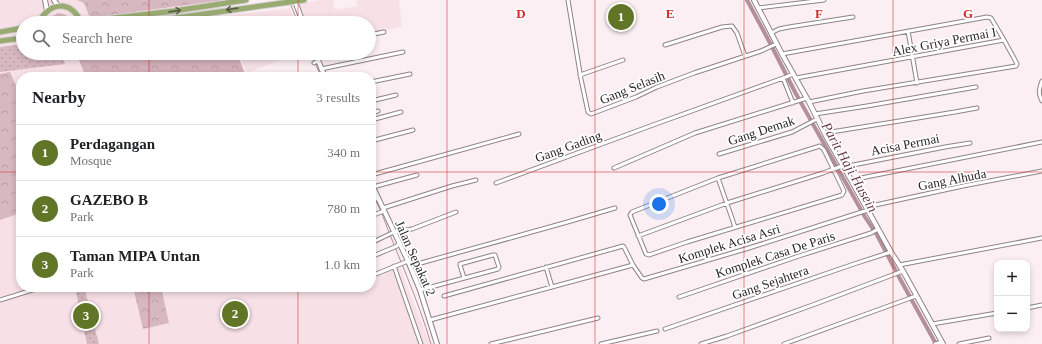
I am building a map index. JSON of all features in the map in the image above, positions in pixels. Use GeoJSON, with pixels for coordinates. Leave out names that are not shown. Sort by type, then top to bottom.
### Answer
{"type":"FeatureCollection","features":[{"type":"Feature","properties":{"kind":"highway"},"geometry":{"type":"LineString","coordinates":[[131,16],[246,0]]}},
{"type":"Feature","properties":{"kind":"highway"},"geometry":{"type":"LineString","coordinates":[[189,16],[304,0]]}},
{"type":"Feature","properties":{"kind":"highway"},"geometry":{"type":"LineString","coordinates":[[42,16],[47,11],[58,6],[70,8],[77,16]]}},
{"type":"Feature","properties":{"kind":"highway"},"geometry":{"type":"LineString","coordinates":[[0,32],[16,29]]}},
{"type":"Feature","properties":{"kind":"highway"},"geometry":{"type":"LineString","coordinates":[[0,41],[16,39]]}},
{"type":"Feature","properties":{"kind":"street"},"geometry":{"type":"LineString","coordinates":[[45,0],[47,11]]}},
{"type":"Feature","properties":{"kind":"street"},"geometry":{"type":"LineString","coordinates":[[54,0],[58,6]]}},
{"type":"Feature","properties":{"kind":"street","name":"Gang Selasih"},"geometry":{"type":"LineString","coordinates":[[568,0],[580,75],[588,112],[591,114],[694,73],[761,52],[775,44]]}},
{"type":"Feature","properties":{"kind":"street"},"geometry":{"type":"LineString","coordinates":[[754,0],[775,44],[792,74],[796,78],[804,100],[815,114],[816,120],[825,133],[826,138],[932,324],[939,343]]}},
{"type":"Feature","properties":{"kind":"street"},"geometry":{"type":"LineString","coordinates":[[758,8],[824,0]]}},
{"type":"Feature","properties":{"kind":"street"},"geometry":{"type":"LineString","coordinates":[[294,1],[300,16]]}},
{"type":"Feature","properties":{"kind":"street"},"geometry":{"type":"LineString","coordinates":[[771,33],[789,26],[853,17]]}},
{"type":"Feature","properties":{"kind":"street","name":"Alex Griya Permai I"},"geometry":{"type":"LineString","coordinates":[[782,54],[987,17],[991,18],[1004,40],[796,78]]}},
{"type":"Feature","properties":{"kind":"street"},"geometry":{"type":"LineString","coordinates":[[665,45],[722,27],[732,26],[737,33],[745,56]]}},
{"type":"Feature","properties":{"kind":"street"},"geometry":{"type":"LineString","coordinates":[[908,31],[917,83]]}},
{"type":"Feature","properties":{"kind":"street"},"geometry":{"type":"LineString","coordinates":[[376,34],[384,32]]}},
{"type":"Feature","properties":{"kind":"street"},"geometry":{"type":"LineString","coordinates":[[614,168],[695,133],[804,100],[1016,66],[1016,60],[1004,40]]}},
{"type":"Feature","properties":{"kind":"street"},"geometry":{"type":"LineString","coordinates":[[376,58],[404,52]]}},
{"type":"Feature","properties":{"kind":"street"},"geometry":{"type":"LineString","coordinates":[[316,60],[323,72]]}},
{"type":"Feature","properties":{"kind":"street"},"geometry":{"type":"LineString","coordinates":[[322,69],[365,60]]}},
{"type":"Feature","properties":{"kind":"street"},"geometry":{"type":"LineString","coordinates":[[580,75],[623,60]]}},
{"type":"Feature","properties":{"kind":"street"},"geometry":{"type":"LineString","coordinates":[[376,81],[410,74]]}},
{"type":"Feature","properties":{"kind":"street","name":"Gang Gading"},"geometry":{"type":"LineString","coordinates":[[496,183],[785,78],[792,74]]}},
{"type":"Feature","properties":{"kind":"street"},"geometry":{"type":"LineString","coordinates":[[785,78],[793,103]]}},
{"type":"Feature","properties":{"kind":"street"},"geometry":{"type":"LineString","coordinates":[[1042,81],[1039,96],[1042,101]]}},
{"type":"Feature","properties":{"kind":"street"},"geometry":{"type":"LineString","coordinates":[[815,114],[976,87]]}},
{"type":"Feature","properties":{"kind":"street"},"geometry":{"type":"LineString","coordinates":[[376,100],[396,95]]}},
{"type":"Feature","properties":{"kind":"street"},"geometry":{"type":"LineString","coordinates":[[825,133],[977,108]]}},
{"type":"Feature","properties":{"kind":"street"},"geometry":{"type":"LineString","coordinates":[[376,119],[401,112]]}},
{"type":"Feature","properties":{"kind":"street","name":"Gang Demak"},"geometry":{"type":"LineString","coordinates":[[719,154],[792,132],[816,120]]}},
{"type":"Feature","properties":{"kind":"street"},"geometry":{"type":"LineString","coordinates":[[376,140],[413,130]]}},
{"type":"Feature","properties":{"kind":"street"},"geometry":{"type":"LineString","coordinates":[[376,174],[519,134]]}},
{"type":"Feature","properties":{"kind":"street"},"geometry":{"type":"LineString","coordinates":[[851,180],[1042,142]]}},
{"type":"Feature","properties":{"kind":"street","name":"Acisa Permai"},"geometry":{"type":"LineString","coordinates":[[638,236],[727,203],[842,166],[970,143]]}},
{"type":"Feature","properties":{"kind":"street"},"geometry":{"type":"LineString","coordinates":[[820,146],[835,169],[844,191],[842,195],[649,255],[646,254],[630,215],[632,212],[718,178],[820,146]]}},
{"type":"Feature","properties":{"kind":"street","name":"Gang Alhuda"},"geometry":{"type":"LineString","coordinates":[[858,214],[867,209],[963,186],[1042,171]]}},
{"type":"Feature","properties":{"kind":"street"},"geometry":{"type":"LineString","coordinates":[[376,186],[417,176]]}},
{"type":"Feature","properties":{"kind":"street"},"geometry":{"type":"LineString","coordinates":[[718,178],[736,227]]}},
{"type":"Feature","properties":{"kind":"street"},"geometry":{"type":"LineString","coordinates":[[376,214],[383,210],[452,186],[476,180]]}},
{"type":"Feature","properties":{"kind":"street","name":"Jalan Sepakat 2"},"geometry":{"type":"LineString","coordinates":[[376,200],[383,210],[404,262],[410,266],[420,290],[437,344]]}},
{"type":"Feature","properties":{"kind":"street"},"geometry":{"type":"LineString","coordinates":[[410,266],[615,208]]}},
{"type":"Feature","properties":{"kind":"street"},"geometry":{"type":"LineString","coordinates":[[376,240],[393,233],[412,229],[456,212]]}},
{"type":"Feature","properties":{"kind":"street","name":"Komplek Acisa Asri"},"geometry":{"type":"LineString","coordinates":[[546,267],[623,246],[633,265],[644,279],[858,214]]}},
{"type":"Feature","properties":{"kind":"street","name":"Komplek Casa De Paris"},"geometry":{"type":"LineString","coordinates":[[679,297],[878,230]]}},
{"type":"Feature","properties":{"kind":"street"},"geometry":{"type":"LineString","coordinates":[[899,265],[1042,238]]}},
{"type":"Feature","properties":{"kind":"street"},"geometry":{"type":"LineString","coordinates":[[376,255],[393,248],[398,244]]}},
{"type":"Feature","properties":{"kind":"street","name":"Gang Sejahtera"},"geometry":{"type":"LineString","coordinates":[[665,329],[890,252]]}},
{"type":"Feature","properties":{"kind":"street"},"geometry":{"type":"LineString","coordinates":[[420,290],[498,269],[495,255],[460,264],[464,278]]}},
{"type":"Feature","properties":{"kind":"street"},"geometry":{"type":"LineString","coordinates":[[376,274],[404,262]]}},
{"type":"Feature","properties":{"kind":"street"},"geometry":{"type":"LineString","coordinates":[[430,320],[633,265]]}},
{"type":"Feature","properties":{"kind":"street"},"geometry":{"type":"LineString","coordinates":[[394,266],[421,344]]}},
{"type":"Feature","properties":{"kind":"street"},"geometry":{"type":"LineString","coordinates":[[444,296],[546,267],[552,287]]}},
{"type":"Feature","properties":{"kind":"street"},"geometry":{"type":"LineString","coordinates":[[701,344],[741,331],[902,271]]}},
{"type":"Feature","properties":{"kind":"street"},"geometry":{"type":"LineString","coordinates":[[0,300],[26,292]]}},
{"type":"Feature","properties":{"kind":"street"},"geometry":{"type":"LineString","coordinates":[[784,344],[915,296]]}},
{"type":"Feature","properties":{"kind":"street"},"geometry":{"type":"LineString","coordinates":[[1030,307],[1042,305]]}},
{"type":"Feature","properties":{"kind":"street"},"geometry":{"type":"LineString","coordinates":[[932,324],[994,314]]}},
{"type":"Feature","properties":{"kind":"street"},"geometry":{"type":"LineString","coordinates":[[490,344],[598,318]]}},
{"type":"Feature","properties":{"kind":"street"},"geometry":{"type":"LineString","coordinates":[[601,344],[657,331]]}},
{"type":"Feature","properties":{"kind":"street"},"geometry":{"type":"LineString","coordinates":[[959,344],[989,338]]}},
{"type":"Feature","properties":{"kind":"shaded area"},"geometry":{"type":"Polygon","coordinates":[[[0,0],[220,0],[221,16],[16,16],[16,60],[240,60],[245,72],[16,72],[16,292],[376,292],[376,277],[400,267],[430,344],[0,344],[0,0]]]}},
{"type":"Feature","properties":{"kind":"shaded area"},"geometry":{"type":"Polygon","coordinates":[[[320,0],[333,0],[335,10],[357,6],[357,0],[399,0],[402,27],[376,33],[376,16],[303,16],[298,4],[320,0]]]}},
{"type":"Feature","properties":{"kind":"shaded area"},"geometry":{"type":"Polygon","coordinates":[[[290,8],[293,16],[221,16],[290,8]]]}},
{"type":"Feature","properties":{"kind":"shaded area"},"geometry":{"type":"Polygon","coordinates":[[[241,60],[281,60],[250,72],[247,72],[241,60]]]}},
{"type":"Feature","properties":{"kind":"green space"},"geometry":{"type":"Polygon","coordinates":[[[77,0],[224,0],[105,16],[89,16],[84,3],[77,0]]]}},
{"type":"Feature","properties":{"kind":"green space"},"geometry":{"type":"Polygon","coordinates":[[[59,13],[68,16],[52,16],[59,13]]]}},
{"type":"Feature","properties":{"kind":"green space"},"geometry":{"type":"Polygon","coordinates":[[[16,45],[16,60],[64,60],[65,64],[0,72],[0,47],[16,45]]]}},
{"type":"Feature","properties":{"kind":"green space"},"geometry":{"type":"Polygon","coordinates":[[[79,60],[240,60],[244,72],[84,72],[79,60]]]}},
{"type":"Feature","properties":{"kind":"green space"},"geometry":{"type":"Polygon","coordinates":[[[10,72],[16,86],[16,215],[0,220],[0,74],[10,72]]]}},
{"type":"Feature","properties":{"kind":"green space"},"geometry":{"type":"Polygon","coordinates":[[[76,292],[85,292],[99,344],[87,344],[76,292]]]}},
{"type":"Feature","properties":{"kind":"green space"},"geometry":{"type":"Polygon","coordinates":[[[134,292],[162,292],[169,323],[143,329],[134,292]]]}},
{"type":"Feature","properties":{"kind":"waterway","name":"Parit Haji Husein"},"geometry":{"type":"LineString","coordinates":[[747,0],[795,92],[865,217],[877,235],[936,344]]}},
{"type":"Feature","properties":{"kind":"waterway"},"geometry":{"type":"LineString","coordinates":[[290,3],[295,16]]}},
{"type":"Feature","properties":{"kind":"waterway"},"geometry":{"type":"LineString","coordinates":[[314,60],[319,72]]}},
{"type":"Feature","properties":{"kind":"waterway"},"geometry":{"type":"LineString","coordinates":[[376,201],[381,211]]}},
{"type":"Feature","properties":{"kind":"waterway"},"geometry":{"type":"LineString","coordinates":[[382,214],[414,294],[431,344]]}},
{"type":"Feature","properties":{"kind":"place","name":"Perdagangan"},"geometry":{"type":"Point","coordinates":[621,17]}},
{"type":"Feature","properties":{"kind":"place","name":"GAZEBO B"},"geometry":{"type":"Point","coordinates":[235,314]}},
{"type":"Feature","properties":{"kind":"place","name":"Taman MIPA Untan"},"geometry":{"type":"Point","coordinates":[86,316]}}]}
